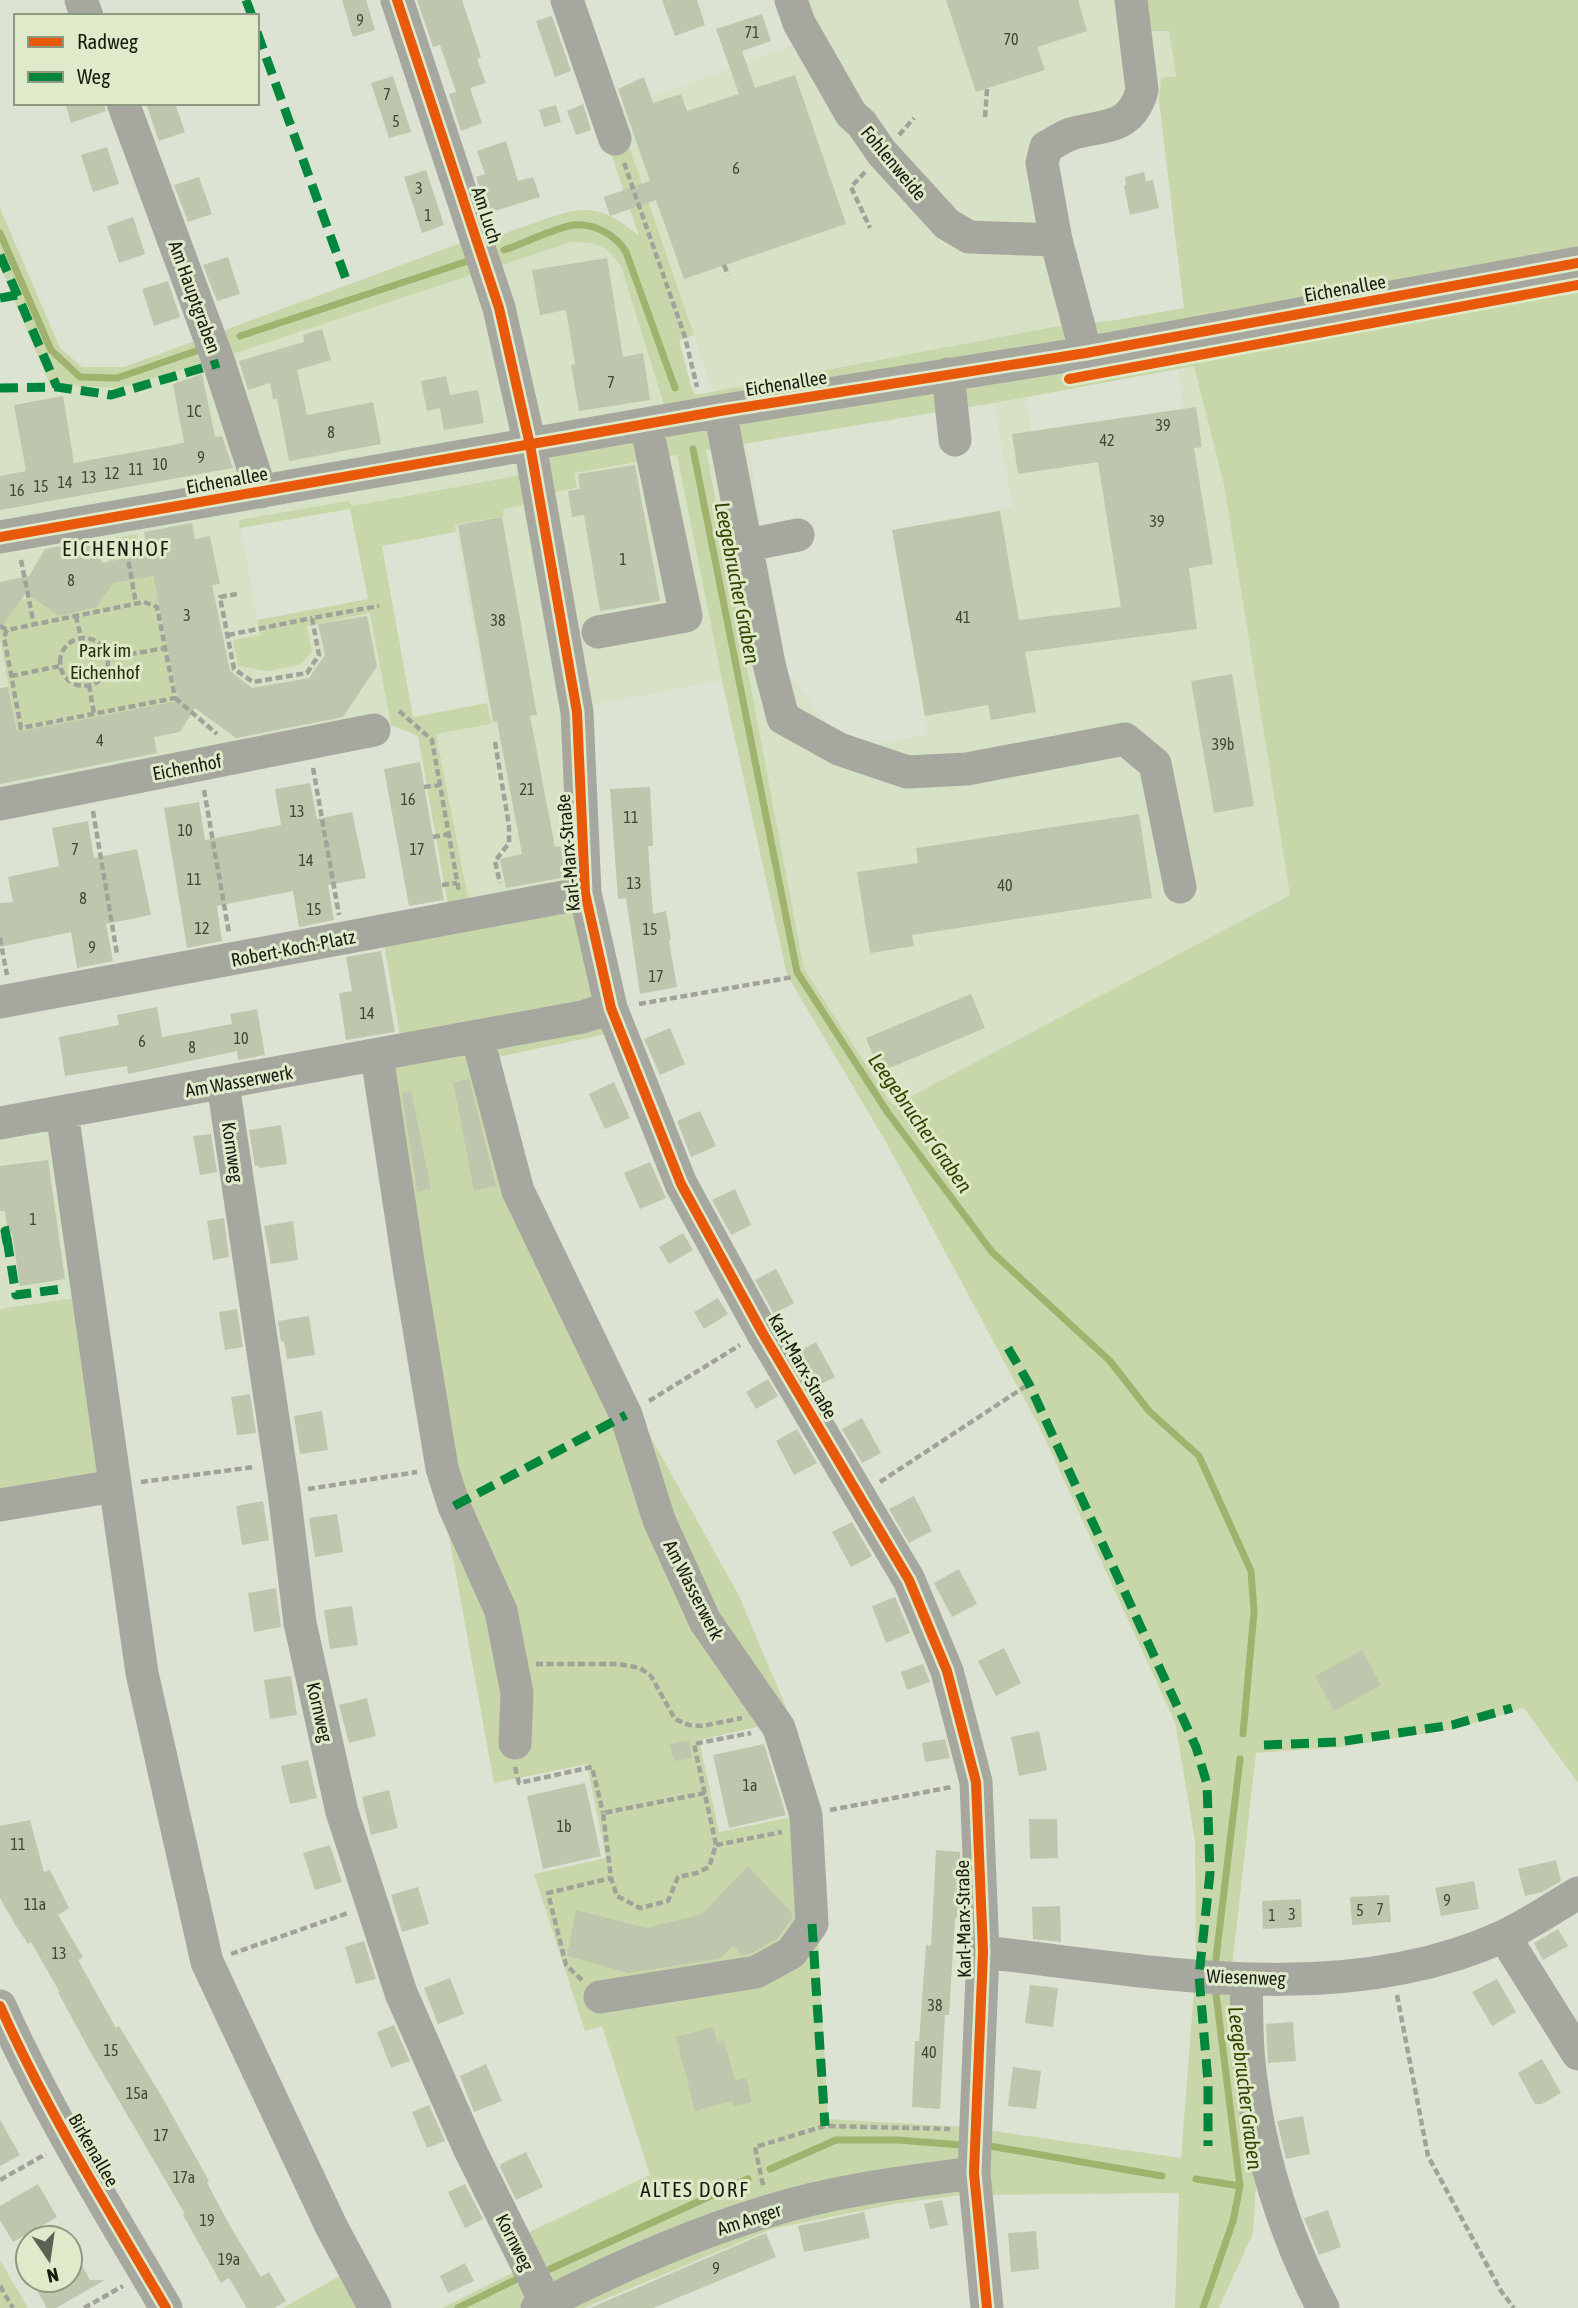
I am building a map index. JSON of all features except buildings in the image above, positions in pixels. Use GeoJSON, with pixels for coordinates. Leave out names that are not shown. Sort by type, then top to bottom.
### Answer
{"type":"FeatureCollection","features":[{"type":"Feature","properties":{"kind":"street","name":"Am Luch"},"geometry":{"type":"LineString","coordinates":[[397,0],[499,308],[530,445]]}},
{"type":"Feature","properties":{"kind":"street"},"geometry":{"type":"LineString","coordinates":[[567,0],[615,139]]}},
{"type":"Feature","properties":{"kind":"street","name":"Fohlenweide"},"geometry":{"type":"LineString","coordinates":[[791,0],[799,23],[851,114],[862,124],[882,153],[947,224],[969,237],[1056,240]]}},
{"type":"Feature","properties":{"kind":"street"},"geometry":{"type":"LineString","coordinates":[[1086,353],[1056,240],[1042,163],[1045,148],[1069,135],[1117,124],[1130,115],[1138,103],[1142,90],[1131,0]]}},
{"type":"Feature","properties":{"kind":"street","name":"Am Hauptgraben"},"geometry":{"type":"LineString","coordinates":[[124,105],[219,363],[261,492]]}},
{"type":"Feature","properties":{"kind":"street","name":"Eichenallee"},"geometry":{"type":"LineString","coordinates":[[8,536],[646,424],[1086,353],[1578,263]]}},
{"type":"Feature","properties":{"kind":"street"},"geometry":{"type":"LineString","coordinates":[[947,374],[955,440]]}},
{"type":"Feature","properties":{"kind":"street","name":"Eichenallee"},"geometry":{"type":"LineString","coordinates":[[712,413],[748,545],[769,664],[783,718],[839,749],[907,772],[967,769],[1125,739],[1155,764],[1180,887]]}},
{"type":"Feature","properties":{"kind":"street"},"geometry":{"type":"LineString","coordinates":[[598,632],[686,616],[646,424]]}},
{"type":"Feature","properties":{"kind":"street","name":"Karl-Marx-Straße"},"geometry":{"type":"LineString","coordinates":[[530,445],[577,712],[585,893],[611,1008],[681,1184],[762,1332],[909,1580],[947,1671],[976,1782],[983,1952],[974,2173],[987,2308]]}},
{"type":"Feature","properties":{"kind":"street"},"geometry":{"type":"LineString","coordinates":[[748,545],[798,535]]}},
{"type":"Feature","properties":{"kind":"street","name":"Eichenhof"},"geometry":{"type":"LineString","coordinates":[[0,804],[309,743],[386,721]]}},
{"type":"Feature","properties":{"kind":"street","name":"Robert-Koch-Platz"},"geometry":{"type":"LineString","coordinates":[[6,1000],[585,893]]}},
{"type":"Feature","properties":{"kind":"street","name":"Am Wasserwerk"},"geometry":{"type":"LineString","coordinates":[[0,1123],[377,1056],[582,1017],[611,1008]]}},
{"type":"Feature","properties":{"kind":"street","name":"Am Wasserwerk"},"geometry":{"type":"LineString","coordinates":[[477,1036],[518,1191],[626,1415],[659,1520],[705,1621],[773,1719],[806,1821],[812,1924],[791,1953],[756,1972],[600,1997]]}},
{"type":"Feature","properties":{"kind":"street"},"geometry":{"type":"LineString","coordinates":[[377,1056],[442,1468],[454,1506],[501,1611],[517,1693],[515,1744]]}},
{"type":"Feature","properties":{"kind":"street","name":"Kornweg"},"geometry":{"type":"LineString","coordinates":[[223,1083],[282,1478],[300,1623],[342,1812],[401,1993],[470,2150],[559,2303]]}},
{"type":"Feature","properties":{"kind":"street"},"geometry":{"type":"LineString","coordinates":[[62,1112],[142,1673],[207,1962],[332,2228],[375,2308]]}},
{"type":"Feature","properties":{"kind":"street"},"geometry":{"type":"LineString","coordinates":[[0,1505],[115,1486]]}},
{"type":"Feature","properties":{"kind":"street","name":"Wiesenweg"},"geometry":{"type":"LineString","coordinates":[[983,1952],[1245,1980],[1314,1979],[1392,1970],[1451,1955],[1504,1936],[1578,1893]]}},
{"type":"Feature","properties":{"kind":"street"},"geometry":{"type":"LineString","coordinates":[[1504,1936],[1578,2054]]}},
{"type":"Feature","properties":{"kind":"street"},"geometry":{"type":"LineString","coordinates":[[1245,1980],[1250,2071],[1263,2146],[1280,2213],[1305,2274],[1323,2308]]}},
{"type":"Feature","properties":{"kind":"street","name":"Birkenallee"},"geometry":{"type":"LineString","coordinates":[[0,2006],[23,2057],[68,2141],[166,2308]]}},
{"type":"Feature","properties":{"kind":"street","name":"Am Anger"},"geometry":{"type":"LineString","coordinates":[[559,2303],[669,2247],[769,2211],[866,2187],[974,2173]]}},
{"type":"Feature","properties":{"kind":"path"},"geometry":{"type":"LineString","coordinates":[[985,117],[987,89]]}},
{"type":"Feature","properties":{"kind":"path"},"geometry":{"type":"LineString","coordinates":[[615,139],[712,413]]}},
{"type":"Feature","properties":{"kind":"path"},"geometry":{"type":"LineString","coordinates":[[724,265],[728,275]]}},
{"type":"Feature","properties":{"kind":"path"},"geometry":{"type":"LineString","coordinates":[[120,516],[136,604]]}},
{"type":"Feature","properties":{"kind":"path"},"geometry":{"type":"LineString","coordinates":[[8,536],[34,625]]}},
{"type":"Feature","properties":{"kind":"path"},"geometry":{"type":"LineString","coordinates":[[237,594],[220,597],[234,669],[253,682],[307,673],[319,655],[312,618]]}},
{"type":"Feature","properties":{"kind":"path"},"geometry":{"type":"LineString","coordinates":[[0,626],[7,630],[144,602],[157,607],[175,698],[243,756]]}},
{"type":"Feature","properties":{"kind":"path"},"geometry":{"type":"LineString","coordinates":[[228,635],[379,606]]}},
{"type":"Feature","properties":{"kind":"path"},"geometry":{"type":"LineString","coordinates":[[76,616],[81,638]]}},
{"type":"Feature","properties":{"kind":"path"},"geometry":{"type":"LineString","coordinates":[[7,630],[4,637],[21,728],[175,698]]}},
{"type":"Feature","properties":{"kind":"path"},"geometry":{"type":"LineString","coordinates":[[81,638],[96,640],[108,658],[105,676],[94,684],[82,686],[70,682],[60,666],[64,649],[72,641],[81,638]]}},
{"type":"Feature","properties":{"kind":"path"},"geometry":{"type":"LineString","coordinates":[[108,658],[165,648]]}},
{"type":"Feature","properties":{"kind":"path"},"geometry":{"type":"LineString","coordinates":[[11,676],[60,666]]}},
{"type":"Feature","properties":{"kind":"path"},"geometry":{"type":"LineString","coordinates":[[89,685],[94,714]]}},
{"type":"Feature","properties":{"kind":"path"},"geometry":{"type":"LineString","coordinates":[[386,721],[432,740],[463,916]]}},
{"type":"Feature","properties":{"kind":"path"},"geometry":{"type":"LineString","coordinates":[[495,742],[509,826],[509,844],[495,861],[506,908]]}},
{"type":"Feature","properties":{"kind":"path"},"geometry":{"type":"LineString","coordinates":[[309,743],[343,938]]}},
{"type":"Feature","properties":{"kind":"path"},"geometry":{"type":"LineString","coordinates":[[199,765],[233,959]]}},
{"type":"Feature","properties":{"kind":"path"},"geometry":{"type":"LineString","coordinates":[[424,787],[440,785]]}},
{"type":"Feature","properties":{"kind":"path"},"geometry":{"type":"LineString","coordinates":[[89,786],[121,980]]}},
{"type":"Feature","properties":{"kind":"path"},"geometry":{"type":"LineString","coordinates":[[433,836],[449,834]]}},
{"type":"Feature","properties":{"kind":"path"},"geometry":{"type":"LineString","coordinates":[[442,886],[457,883]]}},
{"type":"Feature","properties":{"kind":"path"},"geometry":{"type":"LineString","coordinates":[[0,938],[6,1000]]}},
{"type":"Feature","properties":{"kind":"path"},"geometry":{"type":"LineString","coordinates":[[611,1008],[793,977]]}},
{"type":"Feature","properties":{"kind":"path"},"geometry":{"type":"LineString","coordinates":[[626,1415],[762,1332]]}},
{"type":"Feature","properties":{"kind":"path"},"geometry":{"type":"LineString","coordinates":[[859,1496],[1029,1384]]}},
{"type":"Feature","properties":{"kind":"path"},"geometry":{"type":"LineString","coordinates":[[115,1486],[442,1468]]}},
{"type":"Feature","properties":{"kind":"path"},"geometry":{"type":"LineString","coordinates":[[510,1657],[538,1665],[619,1664],[640,1668],[651,1676],[675,1719],[689,1725],[773,1719]]}},
{"type":"Feature","properties":{"kind":"path"},"geometry":{"type":"LineString","coordinates":[[515,1744],[514,1766],[519,1783],[592,1767],[603,1813],[611,1878],[617,1896],[640,1908],[668,1901],[678,1877],[709,1867],[716,1845],[694,1744],[773,1719]]}},
{"type":"Feature","properties":{"kind":"path"},"geometry":{"type":"LineString","coordinates":[[716,1845],[806,1821],[976,1782]]}},
{"type":"Feature","properties":{"kind":"path"},"geometry":{"type":"LineString","coordinates":[[603,1813],[705,1793]]}},
{"type":"Feature","properties":{"kind":"path"},"geometry":{"type":"LineString","coordinates":[[600,1997],[566,1965],[548,1893],[611,1878]]}},
{"type":"Feature","properties":{"kind":"path"},"geometry":{"type":"LineString","coordinates":[[207,1962],[372,1905]]}},
{"type":"Feature","properties":{"kind":"path"},"geometry":{"type":"LineString","coordinates":[[1392,1970],[1428,2156],[1501,2291],[1514,2308]]}},
{"type":"Feature","properties":{"kind":"path"},"geometry":{"type":"LineString","coordinates":[[769,2211],[755,2147],[825,2126],[975,2130]]}},
{"type":"Feature","properties":{"kind":"path"},"geometry":{"type":"LineString","coordinates":[[0,2180],[68,2141]]}},
{"type":"Feature","properties":{"kind":"path"},"geometry":{"type":"LineString","coordinates":[[84,2308],[146,2273]]}},
{"type":"Feature","properties":{"kind":"path"},"geometry":{"type":"LineString","coordinates":[[0,2286],[13,2308]]}},
{"type":"Feature","properties":{"kind":"shaded area"},"geometry":{"type":"Polygon","coordinates":[[[811,0],[1147,0],[1169,31],[1176,77],[1161,79],[1159,102],[1053,137],[1072,325],[713,392],[617,110],[809,39],[800,10],[811,0]]]}},
{"type":"Feature","properties":{"kind":"shaded area"},"geometry":{"type":"Polygon","coordinates":[[[571,242],[592,242],[609,249],[621,266],[673,434],[546,456],[548,470],[353,506],[348,501],[239,520],[260,635],[234,640],[239,666],[268,671],[299,665],[312,652],[307,626],[370,613],[391,725],[0,801],[0,629],[7,634],[24,723],[168,696],[137,534],[104,541],[115,590],[102,614],[59,623],[0,586],[0,389],[48,380],[78,386],[120,388],[208,362],[571,242]]]}},
{"type":"Feature","properties":{"kind":"shaded area"},"geometry":{"type":"Polygon","coordinates":[[[1194,365],[1224,485],[1290,895],[893,1106],[804,969],[705,449],[747,442],[788,675],[834,732],[867,746],[927,734],[892,530],[1013,507],[994,403],[1026,397],[1031,431],[1184,409],[1178,368],[1194,365]]]}},
{"type":"Feature","properties":{"kind":"shaded area"},"geometry":{"type":"Polygon","coordinates":[[[677,454],[722,680],[588,706],[596,878],[469,904],[436,733],[491,724],[455,525],[503,516],[503,509],[523,497],[576,488],[574,473],[677,454]]]}},
{"type":"Feature","properties":{"kind":"shaded area"},"geometry":{"type":"Polygon","coordinates":[[[64,1125],[88,1296],[0,1309],[0,1137],[64,1125]]]}},
{"type":"Feature","properties":{"kind":"green space"},"geometry":{"type":"Polygon","coordinates":[[[1147,0],[1578,0],[1578,1783],[1524,1708],[1454,1729],[1340,1747],[1256,1753],[1230,1986],[1258,2148],[1253,2233],[1219,2308],[1175,2308],[1179,2193],[961,2195],[894,2204],[772,2229],[584,2308],[442,2308],[536,2261],[523,2235],[650,2175],[602,2026],[585,2031],[534,1874],[606,1858],[587,1764],[494,1783],[392,1224],[368,1046],[401,1041],[380,922],[449,911],[418,736],[391,725],[370,613],[307,626],[312,652],[299,665],[268,671],[238,666],[233,640],[260,635],[257,620],[368,599],[350,509],[240,528],[239,520],[348,501],[353,506],[548,470],[546,456],[673,434],[621,266],[600,246],[571,242],[208,362],[120,388],[78,386],[48,380],[0,266],[0,208],[60,348],[82,367],[124,367],[472,239],[475,244],[567,212],[591,210],[602,213],[639,236],[608,145],[626,137],[694,335],[679,340],[695,395],[1054,327],[1110,321],[1184,308],[1159,102],[1161,78],[1176,76],[1169,31],[1151,31],[1147,0]],[[1194,366],[994,403],[706,450],[804,969],[893,1106],[1290,895],[1224,485],[1194,366]],[[677,455],[574,473],[577,488],[523,497],[524,505],[503,509],[504,516],[455,525],[456,532],[382,546],[413,717],[487,703],[491,724],[436,734],[469,903],[596,878],[631,1029],[493,1058],[534,1197],[637,1412],[739,1596],[791,1719],[699,1740],[719,1832],[811,1813],[828,2119],[966,2127],[1181,2158],[1196,1964],[1195,1841],[1175,1722],[1040,1428],[886,1142],[787,975],[722,680],[677,455]]]}},
{"type":"Feature","properties":{"kind":"green space","name":"Park im Eichenhof"},"geometry":{"type":"Polygon","coordinates":[[[137,534],[145,577],[153,576],[177,694],[164,711],[147,707],[43,727],[20,747],[0,639],[0,586],[22,600],[40,596],[42,604],[59,615],[96,607],[108,592],[106,585],[113,583],[104,540],[137,534]]]}},
{"type":"Feature","properties":{"kind":"green space"},"geometry":{"type":"Polygon","coordinates":[[[88,1296],[113,1500],[0,1516],[0,1309],[88,1296]]]}},
{"type":"Feature","properties":{"kind":"green space"},"geometry":{"type":"Polygon","coordinates":[[[0,2260],[14,2284],[14,2294],[20,2294],[28,2308],[0,2308],[0,2260]]]}},
{"type":"Feature","properties":{"kind":"green space"},"geometry":{"type":"Polygon","coordinates":[[[346,2272],[366,2308],[283,2308],[346,2272]]]}},
{"type":"Feature","properties":{"kind":"waterway","name":"Leegebrucher Graben"},"geometry":{"type":"LineString","coordinates":[[504,250],[574,225],[597,228],[616,240],[626,252],[675,388]]}},
{"type":"Feature","properties":{"kind":"waterway","name":"Leegebrucher Graben"},"geometry":{"type":"LineString","coordinates":[[0,233],[51,350],[80,377],[117,378],[199,350]]}},
{"type":"Feature","properties":{"kind":"waterway","name":"Leegebrucher Graben"},"geometry":{"type":"LineString","coordinates":[[240,336],[468,261]]}},
{"type":"Feature","properties":{"kind":"waterway","name":"Leegebrucher Graben"},"geometry":{"type":"LineString","coordinates":[[693,449],[797,972],[888,1113],[992,1252],[1110,1361],[1149,1411],[1199,1456],[1251,1571],[1254,1612],[1243,1734]]}},
{"type":"Feature","properties":{"kind":"waterway","name":"Leegebrucher Graben"},"geometry":{"type":"LineString","coordinates":[[1216,1958],[1240,1759]]}},
{"type":"Feature","properties":{"kind":"waterway","name":"Leegebrucher Graben"},"geometry":{"type":"LineString","coordinates":[[1203,2308],[1233,2221],[1240,2186],[1216,1994]]}},
{"type":"Feature","properties":{"kind":"waterway"},"geometry":{"type":"LineString","coordinates":[[770,2169],[836,2140],[898,2140],[961,2145]]}},
{"type":"Feature","properties":{"kind":"waterway"},"geometry":{"type":"LineString","coordinates":[[990,2146],[1162,2176]]}},
{"type":"Feature","properties":{"kind":"waterway"},"geometry":{"type":"LineString","coordinates":[[550,2269],[748,2179]]}},
{"type":"Feature","properties":{"kind":"waterway"},"geometry":{"type":"LineString","coordinates":[[1196,2179],[1240,2186]]}},
{"type":"Feature","properties":{"kind":"waterway"},"geometry":{"type":"LineString","coordinates":[[458,2308],[517,2279]]}},
{"type":"Feature","properties":{"kind":"marked path"},"geometry":{"type":"LineString","coordinates":[[246,0],[251,14]]}},
{"type":"Feature","properties":{"kind":"marked path"},"geometry":{"type":"LineString","coordinates":[[259,38],[347,282]]}},
{"type":"Feature","properties":{"kind":"marked path"},"geometry":{"type":"LineString","coordinates":[[0,255],[57,387]]}},
{"type":"Feature","properties":{"kind":"marked path"},"geometry":{"type":"LineString","coordinates":[[0,298],[17,295]]}},
{"type":"Feature","properties":{"kind":"marked path"},"geometry":{"type":"LineString","coordinates":[[0,388],[57,387],[111,395],[219,363]]}},
{"type":"Feature","properties":{"kind":"marked path"},"geometry":{"type":"LineString","coordinates":[[2,1240],[7,1239],[5,1231],[11,1230]]}},
{"type":"Feature","properties":{"kind":"marked path"},"geometry":{"type":"LineString","coordinates":[[7,1239],[16,1295],[62,1289]]}},
{"type":"Feature","properties":{"kind":"marked path"},"geometry":{"type":"LineString","coordinates":[[1008,1348],[1029,1384],[1196,1747],[1207,1784],[1210,1873],[1199,1976],[1208,2082],[1208,2146]]}},
{"type":"Feature","properties":{"kind":"marked path"},"geometry":{"type":"LineString","coordinates":[[454,1506],[626,1415]]}},
{"type":"Feature","properties":{"kind":"marked path"},"geometry":{"type":"LineString","coordinates":[[1264,1745],[1338,1742],[1452,1725],[1512,1708]]}},
{"type":"Feature","properties":{"kind":"marked path"},"geometry":{"type":"LineString","coordinates":[[812,1924],[825,2126]]}},
{"type":"Feature","properties":{"kind":"cycle path"},"geometry":{"type":"LineString","coordinates":[[397,0],[499,308],[530,445],[577,712],[585,893],[611,1008],[681,1184],[762,1332],[909,1580],[947,1671],[976,1782],[983,1952],[974,2173],[987,2308]]}},
{"type":"Feature","properties":{"kind":"cycle path"},"geometry":{"type":"LineString","coordinates":[[0,537],[720,411],[1086,353],[1578,263]]}},
{"type":"Feature","properties":{"kind":"cycle path"},"geometry":{"type":"LineString","coordinates":[[1069,379],[1578,285]]}},
{"type":"Feature","properties":{"kind":"cycle path"},"geometry":{"type":"LineString","coordinates":[[0,2006],[58,2122],[166,2308]]}},
{"type":"Feature","properties":{"kind":"district","name":"EICHENHOF"},"geometry":{"type":"Point","coordinates":[116,549]}},
{"type":"Feature","properties":{"kind":"district","name":"ALTES DORF"},"geometry":{"type":"Point","coordinates":[695,2190]}}]}
